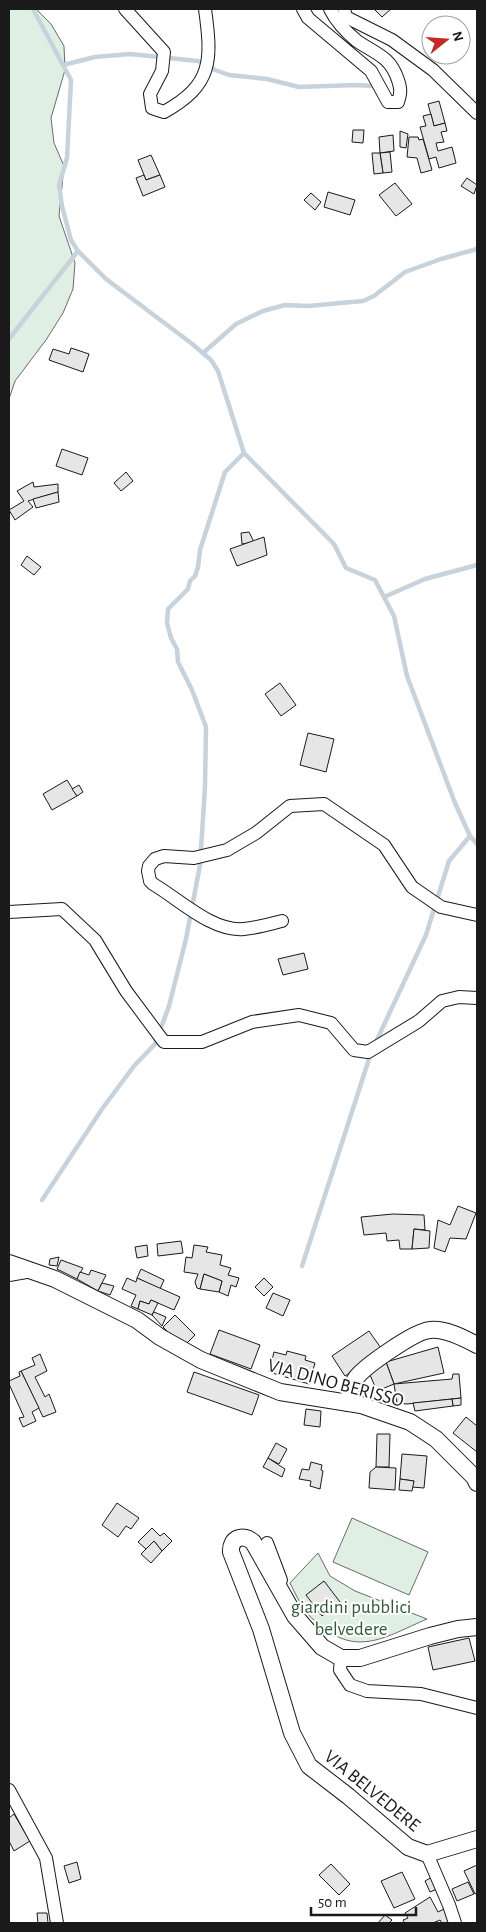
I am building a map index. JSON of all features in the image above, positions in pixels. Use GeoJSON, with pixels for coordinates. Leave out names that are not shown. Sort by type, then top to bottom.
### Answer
{"type":"FeatureCollection","features":[{"type":"Feature","properties":{"kind":"street"},"geometry":{"type":"LineString","coordinates":[[128,12],[164,52],[162,71],[150,94],[152,108],[164,112],[182,102],[200,85],[207,64],[210,40],[205,9]]}},
{"type":"Feature","properties":{"kind":"street"},"geometry":{"type":"LineString","coordinates":[[303,9],[308,18],[372,71],[388,102],[398,102],[402,91],[394,68],[385,57],[356,40],[336,22],[330,9]]}},
{"type":"Feature","properties":{"kind":"street"},"geometry":{"type":"LineString","coordinates":[[344,9],[346,17],[392,40],[433,70],[477,113]]}},
{"type":"Feature","properties":{"kind":"street"},"geometry":{"type":"LineString","coordinates":[[282,921],[243,929],[227,927],[203,917],[153,884],[148,876],[149,866],[151,862],[159,857],[194,858],[227,850],[256,833],[290,806],[324,804],[384,845],[412,886],[441,907],[477,915]]}},
{"type":"Feature","properties":{"kind":"street"},"geometry":{"type":"LineString","coordinates":[[9,912],[62,909],[95,940],[126,991],[164,1042],[202,1042],[252,1022],[300,1015],[331,1023],[354,1050],[368,1052],[419,1021],[442,1001],[459,997],[477,998]]}},
{"type":"Feature","properties":{"kind":"street","name":"VIA DINO BERISSO"},"geometry":{"type":"LineString","coordinates":[[9,1263],[55,1278],[137,1320],[160,1337],[201,1360],[280,1392],[361,1405],[410,1422],[436,1439],[474,1476],[477,1483]]}},
{"type":"Feature","properties":{"kind":"street"},"geometry":{"type":"LineString","coordinates":[[9,1275],[32,1271]]}},
{"type":"Feature","properties":{"kind":"street"},"geometry":{"type":"LineString","coordinates":[[348,1403],[350,1389],[358,1376],[401,1342],[430,1330],[456,1334],[477,1345]]}},
{"type":"Feature","properties":{"kind":"street","name":"VIA BELVEDERE"},"geometry":{"type":"LineString","coordinates":[[341,1658],[322,1647],[295,1616],[253,1542],[242,1537],[234,1540],[231,1552],[261,1629],[292,1733],[309,1766],[408,1847],[427,1854],[477,1839]]}},
{"type":"Feature","properties":{"kind":"street"},"geometry":{"type":"LineString","coordinates":[[267,1543],[295,1616]]}},
{"type":"Feature","properties":{"kind":"street"},"geometry":{"type":"LineString","coordinates":[[477,1627],[458,1629],[430,1636],[360,1658],[341,1658],[340,1670],[350,1685],[367,1691],[421,1694],[477,1708]]}},
{"type":"Feature","properties":{"kind":"street"},"geometry":{"type":"LineString","coordinates":[[9,1790],[46,1858],[57,1923]]}},
{"type":"Feature","properties":{"kind":"street"},"geometry":{"type":"LineString","coordinates":[[427,1854],[450,1905],[455,1923]]}},
{"type":"Feature","properties":{"kind":"green space"},"geometry":{"type":"Polygon","coordinates":[[[9,9],[38,9],[51,24],[64,46],[65,70],[51,118],[54,143],[64,166],[59,216],[75,263],[73,289],[63,313],[46,340],[15,381],[9,399],[9,9]]]}},
{"type":"Feature","properties":{"kind":"green space"},"geometry":{"type":"Polygon","coordinates":[[[352,1518],[428,1552],[409,1595],[333,1562],[352,1518]]]}},
{"type":"Feature","properties":{"kind":"green space","name":"giardini pubblici belvedere"},"geometry":{"type":"Polygon","coordinates":[[[318,1553],[330,1576],[355,1591],[427,1619],[376,1640],[350,1641],[337,1637],[309,1615],[290,1583],[318,1553]]]}},
{"type":"Feature","properties":{"kind":"building"},"geometry":{"type":"Polygon","coordinates":[[[374,9],[391,9],[382,17],[374,9]]]}},
{"type":"Feature","properties":{"kind":"building"},"geometry":{"type":"Polygon","coordinates":[[[439,101],[445,123],[434,126],[428,104],[439,101]]]}},
{"type":"Feature","properties":{"kind":"building"},"geometry":{"type":"Polygon","coordinates":[[[431,114],[434,126],[445,123],[447,131],[441,132],[444,142],[436,143],[438,151],[452,147],[456,163],[439,168],[436,157],[429,159],[420,127],[426,126],[423,116],[431,114]]]}},
{"type":"Feature","properties":{"kind":"building"},"geometry":{"type":"Polygon","coordinates":[[[353,130],[364,130],[363,143],[352,142],[353,130]]]}},
{"type":"Feature","properties":{"kind":"building"},"geometry":{"type":"Polygon","coordinates":[[[400,131],[408,134],[406,148],[400,147],[400,131]]]}},
{"type":"Feature","properties":{"kind":"building"},"geometry":{"type":"Polygon","coordinates":[[[393,135],[394,151],[380,153],[379,137],[393,135]]]}},
{"type":"Feature","properties":{"kind":"building"},"geometry":{"type":"Polygon","coordinates":[[[409,137],[418,137],[419,140],[423,139],[432,170],[421,173],[417,158],[407,157],[409,137]]]}},
{"type":"Feature","properties":{"kind":"building"},"geometry":{"type":"Polygon","coordinates":[[[390,152],[392,172],[383,173],[380,153],[390,152]]]}},
{"type":"Feature","properties":{"kind":"building"},"geometry":{"type":"Polygon","coordinates":[[[372,153],[380,153],[383,173],[374,174],[372,153]]]}},
{"type":"Feature","properties":{"kind":"building"},"geometry":{"type":"Polygon","coordinates":[[[151,155],[160,175],[146,180],[138,160],[151,155]]]}},
{"type":"Feature","properties":{"kind":"building"},"geometry":{"type":"Polygon","coordinates":[[[144,175],[146,180],[160,175],[165,187],[143,196],[136,178],[144,175]]]}},
{"type":"Feature","properties":{"kind":"building"},"geometry":{"type":"Polygon","coordinates":[[[467,178],[477,185],[474,194],[461,186],[467,178]]]}},
{"type":"Feature","properties":{"kind":"building"},"geometry":{"type":"Polygon","coordinates":[[[395,183],[412,204],[396,216],[379,195],[395,183]]]}},
{"type":"Feature","properties":{"kind":"building"},"geometry":{"type":"Polygon","coordinates":[[[328,192],[355,200],[350,215],[324,207],[328,192]]]}},
{"type":"Feature","properties":{"kind":"building"},"geometry":{"type":"Polygon","coordinates":[[[311,193],[321,202],[315,210],[304,200],[311,193]]]}},
{"type":"Feature","properties":{"kind":"building"},"geometry":{"type":"Polygon","coordinates":[[[71,348],[89,354],[83,372],[49,360],[53,349],[69,354],[71,348]]]}},
{"type":"Feature","properties":{"kind":"building"},"geometry":{"type":"Polygon","coordinates":[[[62,449],[88,458],[82,475],[56,466],[62,449]]]}},
{"type":"Feature","properties":{"kind":"building"},"geometry":{"type":"Polygon","coordinates":[[[126,472],[133,481],[121,491],[114,483],[126,472]]]}},
{"type":"Feature","properties":{"kind":"building"},"geometry":{"type":"Polygon","coordinates":[[[33,482],[34,487],[58,484],[58,492],[28,501],[33,507],[15,520],[9,510],[24,501],[17,491],[33,482]]]}},
{"type":"Feature","properties":{"kind":"building"},"geometry":{"type":"Polygon","coordinates":[[[58,492],[59,502],[36,508],[33,499],[58,492]]]}},
{"type":"Feature","properties":{"kind":"building"},"geometry":{"type":"Polygon","coordinates":[[[249,532],[254,542],[242,544],[241,533],[249,532]]]}},
{"type":"Feature","properties":{"kind":"building"},"geometry":{"type":"Polygon","coordinates":[[[264,537],[267,555],[237,566],[230,549],[264,537]]]}},
{"type":"Feature","properties":{"kind":"building"},"geometry":{"type":"Polygon","coordinates":[[[27,556],[41,567],[34,575],[21,565],[27,556]]]}},
{"type":"Feature","properties":{"kind":"building"},"geometry":{"type":"Polygon","coordinates":[[[280,683],[296,705],[281,716],[265,694],[280,683]]]}},
{"type":"Feature","properties":{"kind":"building"},"geometry":{"type":"Polygon","coordinates":[[[308,733],[334,739],[326,772],[300,765],[308,733]]]}},
{"type":"Feature","properties":{"kind":"building"},"geometry":{"type":"Polygon","coordinates":[[[67,780],[77,796],[52,810],[43,794],[67,780]]]}},
{"type":"Feature","properties":{"kind":"building"},"geometry":{"type":"Polygon","coordinates":[[[79,785],[83,792],[77,796],[72,789],[79,785]]]}},
{"type":"Feature","properties":{"kind":"building"},"geometry":{"type":"Polygon","coordinates":[[[304,953],[308,969],[283,975],[278,959],[304,953]]]}},
{"type":"Feature","properties":{"kind":"building"},"geometry":{"type":"Polygon","coordinates":[[[458,1206],[476,1213],[466,1239],[450,1238],[445,1252],[434,1248],[438,1220],[450,1225],[458,1206]]]}},
{"type":"Feature","properties":{"kind":"building"},"geometry":{"type":"Polygon","coordinates":[[[393,1214],[424,1215],[425,1230],[414,1229],[412,1249],[400,1249],[399,1240],[387,1241],[386,1233],[364,1235],[361,1217],[393,1214]]]}},
{"type":"Feature","properties":{"kind":"building"},"geometry":{"type":"Polygon","coordinates":[[[414,1229],[430,1231],[429,1248],[412,1249],[414,1229]]]}},
{"type":"Feature","properties":{"kind":"building"},"geometry":{"type":"Polygon","coordinates":[[[181,1241],[183,1253],[158,1256],[157,1244],[181,1241]]]}},
{"type":"Feature","properties":{"kind":"building"},"geometry":{"type":"Polygon","coordinates":[[[147,1245],[148,1256],[137,1258],[135,1247],[147,1245]]]}},
{"type":"Feature","properties":{"kind":"building"},"geometry":{"type":"Polygon","coordinates":[[[194,1245],[208,1247],[206,1252],[222,1255],[220,1265],[231,1268],[228,1275],[239,1278],[236,1287],[231,1285],[228,1296],[219,1292],[222,1281],[204,1274],[200,1289],[197,1288],[195,1282],[198,1274],[184,1272],[186,1257],[192,1258],[194,1245]]]}},
{"type":"Feature","properties":{"kind":"building"},"geometry":{"type":"Polygon","coordinates":[[[59,1257],[57,1266],[49,1265],[50,1259],[59,1257]]]}},
{"type":"Feature","properties":{"kind":"building"},"geometry":{"type":"Polygon","coordinates":[[[61,1260],[83,1268],[77,1279],[57,1269],[61,1260]]]}},
{"type":"Feature","properties":{"kind":"building"},"geometry":{"type":"Polygon","coordinates":[[[141,1269],[164,1280],[160,1289],[137,1278],[141,1269]]]}},
{"type":"Feature","properties":{"kind":"building"},"geometry":{"type":"Polygon","coordinates":[[[91,1270],[106,1275],[98,1291],[77,1279],[80,1272],[89,1275],[91,1270]]]}},
{"type":"Feature","properties":{"kind":"building"},"geometry":{"type":"Polygon","coordinates":[[[204,1274],[222,1281],[219,1292],[200,1289],[204,1274]]]}},
{"type":"Feature","properties":{"kind":"building"},"geometry":{"type":"Polygon","coordinates":[[[127,1278],[136,1282],[137,1278],[180,1297],[174,1310],[151,1300],[149,1304],[140,1301],[138,1309],[131,1306],[136,1295],[122,1289],[127,1278]]]}},
{"type":"Feature","properties":{"kind":"building"},"geometry":{"type":"Polygon","coordinates":[[[264,1278],[273,1287],[264,1296],[255,1287],[264,1278]]]}},
{"type":"Feature","properties":{"kind":"building"},"geometry":{"type":"Polygon","coordinates":[[[102,1283],[114,1286],[110,1295],[98,1291],[102,1283]]]}},
{"type":"Feature","properties":{"kind":"building"},"geometry":{"type":"Polygon","coordinates":[[[273,1293],[290,1300],[283,1316],[266,1308],[273,1293]]]}},
{"type":"Feature","properties":{"kind":"building"},"geometry":{"type":"Polygon","coordinates":[[[151,1300],[158,1303],[152,1315],[138,1309],[140,1301],[149,1304],[151,1300]]]}},
{"type":"Feature","properties":{"kind":"building"},"geometry":{"type":"Polygon","coordinates":[[[154,1312],[166,1317],[162,1326],[152,1315],[154,1312]]]}},
{"type":"Feature","properties":{"kind":"building"},"geometry":{"type":"Polygon","coordinates":[[[175,1315],[195,1335],[183,1347],[163,1327],[175,1315]]]}},
{"type":"Feature","properties":{"kind":"building"},"geometry":{"type":"Polygon","coordinates":[[[219,1330],[260,1345],[251,1369],[210,1354],[219,1330]]]}},
{"type":"Feature","properties":{"kind":"building"},"geometry":{"type":"Polygon","coordinates":[[[369,1331],[383,1351],[345,1376],[332,1356],[369,1331]]]}},
{"type":"Feature","properties":{"kind":"building"},"geometry":{"type":"Polygon","coordinates":[[[438,1347],[444,1373],[394,1384],[386,1362],[438,1347]]]}},
{"type":"Feature","properties":{"kind":"building"},"geometry":{"type":"Polygon","coordinates":[[[287,1351],[306,1356],[305,1360],[315,1363],[309,1384],[269,1372],[274,1352],[286,1355],[287,1351]]]}},
{"type":"Feature","properties":{"kind":"building"},"geometry":{"type":"Polygon","coordinates":[[[40,1354],[47,1371],[35,1377],[45,1397],[49,1394],[56,1412],[43,1417],[21,1371],[35,1365],[32,1358],[40,1354]]]}},
{"type":"Feature","properties":{"kind":"building"},"geometry":{"type":"Polygon","coordinates":[[[386,1362],[394,1384],[377,1391],[370,1375],[386,1362]]]}},
{"type":"Feature","properties":{"kind":"building"},"geometry":{"type":"Polygon","coordinates":[[[21,1371],[39,1408],[32,1412],[36,1421],[23,1427],[19,1418],[24,1417],[9,1384],[9,1381],[20,1376],[19,1372],[21,1371]]]}},
{"type":"Feature","properties":{"kind":"building"},"geometry":{"type":"Polygon","coordinates":[[[194,1372],[259,1395],[252,1415],[187,1392],[194,1372]]]}},
{"type":"Feature","properties":{"kind":"building"},"geometry":{"type":"Polygon","coordinates":[[[453,1374],[459,1374],[461,1398],[407,1404],[397,1403],[394,1384],[452,1379],[453,1374]]]}},
{"type":"Feature","properties":{"kind":"building"},"geometry":{"type":"Polygon","coordinates":[[[461,1398],[461,1405],[453,1406],[452,1399],[461,1398]]]}},
{"type":"Feature","properties":{"kind":"building"},"geometry":{"type":"Polygon","coordinates":[[[452,1399],[453,1406],[415,1411],[413,1403],[452,1399]]]}},
{"type":"Feature","properties":{"kind":"building"},"geometry":{"type":"Polygon","coordinates":[[[306,1409],[321,1411],[320,1427],[304,1425],[306,1409]]]}},
{"type":"Feature","properties":{"kind":"building"},"geometry":{"type":"Polygon","coordinates":[[[466,1417],[477,1426],[477,1452],[453,1433],[466,1417]]]}},
{"type":"Feature","properties":{"kind":"building"},"geometry":{"type":"Polygon","coordinates":[[[377,1434],[390,1434],[389,1467],[376,1467],[377,1434]]]}},
{"type":"Feature","properties":{"kind":"building"},"geometry":{"type":"Polygon","coordinates":[[[276,1443],[287,1449],[279,1464],[268,1458],[276,1443]]]}},
{"type":"Feature","properties":{"kind":"building"},"geometry":{"type":"Polygon","coordinates":[[[402,1454],[427,1456],[424,1488],[412,1487],[414,1481],[400,1479],[402,1454]]]}},
{"type":"Feature","properties":{"kind":"building"},"geometry":{"type":"Polygon","coordinates":[[[268,1458],[285,1469],[282,1477],[263,1467],[268,1458]]]}},
{"type":"Feature","properties":{"kind":"building"},"geometry":{"type":"Polygon","coordinates":[[[311,1462],[322,1465],[320,1489],[310,1486],[311,1481],[299,1479],[302,1469],[309,1470],[311,1462]]]}},
{"type":"Feature","properties":{"kind":"building"},"geometry":{"type":"Polygon","coordinates":[[[376,1467],[396,1468],[395,1490],[369,1488],[370,1472],[376,1467]]]}},
{"type":"Feature","properties":{"kind":"building"},"geometry":{"type":"Polygon","coordinates":[[[400,1479],[414,1481],[412,1491],[399,1490],[400,1479]]]}},
{"type":"Feature","properties":{"kind":"building"},"geometry":{"type":"Polygon","coordinates":[[[117,1503],[139,1518],[131,1529],[126,1526],[118,1537],[102,1525],[117,1503]]]}},
{"type":"Feature","properties":{"kind":"building"},"geometry":{"type":"Polygon","coordinates":[[[152,1528],[160,1536],[164,1533],[172,1541],[162,1551],[154,1541],[146,1549],[138,1542],[152,1528]]]}},
{"type":"Feature","properties":{"kind":"building"},"geometry":{"type":"Polygon","coordinates":[[[154,1541],[162,1551],[151,1563],[141,1554],[154,1541]]]}},
{"type":"Feature","properties":{"kind":"building"},"geometry":{"type":"Polygon","coordinates":[[[324,1581],[340,1602],[322,1616],[306,1595],[324,1581]]]}},
{"type":"Feature","properties":{"kind":"building"},"geometry":{"type":"Polygon","coordinates":[[[469,1638],[475,1661],[433,1670],[428,1647],[469,1638]]]}},
{"type":"Feature","properties":{"kind":"building"},"geometry":{"type":"Polygon","coordinates":[[[14,1814],[30,1841],[14,1851],[9,1841],[9,1818],[14,1814]]]}},
{"type":"Feature","properties":{"kind":"building"},"geometry":{"type":"Polygon","coordinates":[[[77,1862],[81,1879],[69,1883],[64,1866],[77,1862]]]}},
{"type":"Feature","properties":{"kind":"building"},"geometry":{"type":"Polygon","coordinates":[[[331,1864],[350,1884],[339,1895],[319,1875],[331,1864]]]}},
{"type":"Feature","properties":{"kind":"building"},"geometry":{"type":"Polygon","coordinates":[[[477,1865],[477,1893],[475,1894],[464,1871],[477,1865]]]}},
{"type":"Feature","properties":{"kind":"building"},"geometry":{"type":"Polygon","coordinates":[[[402,1872],[415,1899],[394,1908],[381,1881],[402,1872]]]}},
{"type":"Feature","properties":{"kind":"building"},"geometry":{"type":"Polygon","coordinates":[[[432,1877],[437,1889],[430,1892],[425,1881],[432,1877]]]}},
{"type":"Feature","properties":{"kind":"building"},"geometry":{"type":"Polygon","coordinates":[[[468,1882],[474,1894],[457,1901],[452,1889],[468,1882]]]}},
{"type":"Feature","properties":{"kind":"building"},"geometry":{"type":"Polygon","coordinates":[[[430,1897],[438,1912],[444,1909],[451,1923],[442,1923],[440,1920],[433,1923],[405,1923],[403,1920],[408,1918],[405,1913],[430,1897]]]}},
{"type":"Feature","properties":{"kind":"building"},"geometry":{"type":"Polygon","coordinates":[[[37,1913],[47,1913],[48,1923],[38,1923],[37,1913]]]}},
{"type":"Feature","properties":{"kind":"building"},"geometry":{"type":"Polygon","coordinates":[[[385,1915],[392,1920],[389,1923],[378,1923],[385,1915]]]}},
{"type":"Feature","properties":{"kind":"waterway"},"geometry":{"type":"LineString","coordinates":[[33,9],[71,80],[67,158],[59,185],[62,206],[71,240],[78,251],[106,279],[211,360],[218,371],[244,453],[334,544],[346,568],[375,580],[394,616],[407,676],[455,803],[470,836],[477,844]]}},
{"type":"Feature","properties":{"kind":"waterway"},"geometry":{"type":"LineString","coordinates":[[63,65],[95,57],[130,54],[198,61],[229,75],[267,79],[299,87],[375,86]]}},
{"type":"Feature","properties":{"kind":"waterway"},"geometry":{"type":"LineString","coordinates":[[203,353],[236,324],[263,311],[285,305],[308,306],[363,301],[374,296],[405,272],[477,249]]}},
{"type":"Feature","properties":{"kind":"waterway"},"geometry":{"type":"LineString","coordinates":[[9,339],[78,251]]}},
{"type":"Feature","properties":{"kind":"waterway"},"geometry":{"type":"LineString","coordinates":[[42,1200],[102,1109],[134,1066],[155,1044],[169,1006],[186,939],[200,865],[205,787],[206,727],[192,690],[178,662],[177,649],[171,638],[167,623],[168,609],[188,589],[190,581],[195,576],[200,550],[225,472],[244,453]]}},
{"type":"Feature","properties":{"kind":"waterway"},"geometry":{"type":"LineString","coordinates":[[384,597],[425,579],[477,565]]}},
{"type":"Feature","properties":{"kind":"waterway"},"geometry":{"type":"LineString","coordinates":[[375,1044],[426,935],[449,861],[470,836]]}},
{"type":"Feature","properties":{"kind":"waterway"},"geometry":{"type":"LineString","coordinates":[[302,1266],[371,1053]]}}]}
